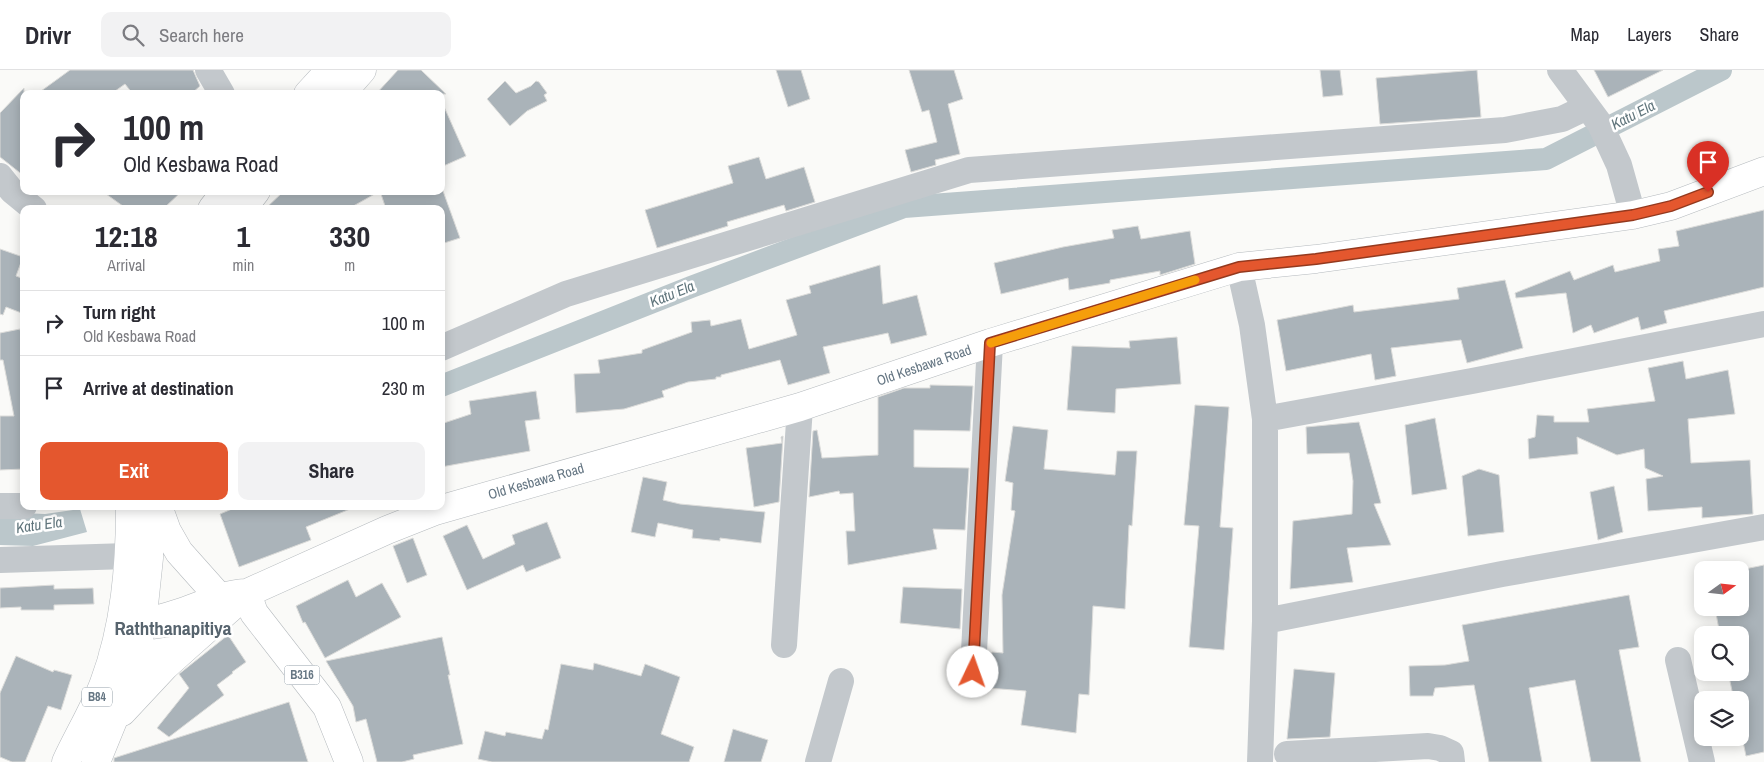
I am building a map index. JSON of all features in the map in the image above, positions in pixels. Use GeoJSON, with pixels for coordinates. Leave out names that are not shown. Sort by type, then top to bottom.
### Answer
{"type":"FeatureCollection","features":[{"type":"Feature","properties":{"kind":"main road"},"geometry":{"type":"LineString","coordinates":[[312,90],[330,70]]}},
{"type":"Feature","properties":{"kind":"main road"},"geometry":{"type":"LineString","coordinates":[[344,90],[362,70]]}},
{"type":"Feature","properties":{"kind":"main road","name":"Old Kesbawa Road"},"geometry":{"type":"LineString","coordinates":[[445,508],[800,407],[990,343],[1239,267],[1316,259],[1633,215],[1671,206],[1764,170]]}},
{"type":"Feature","properties":{"kind":"main road"},"geometry":{"type":"LineString","coordinates":[[215,205],[223,195]]}},
{"type":"Feature","properties":{"kind":"main road"},"geometry":{"type":"LineString","coordinates":[[245,205],[253,195]]}},
{"type":"Feature","properties":{"kind":"main road","name":"B84"},"geometry":{"type":"LineString","coordinates":[[130,510],[128,556],[131,626]]}},
{"type":"Feature","properties":{"kind":"main road","name":"B84"},"geometry":{"type":"LineString","coordinates":[[96,762],[125,691],[124,655],[149,558],[150,510]]}},
{"type":"Feature","properties":{"kind":"main road"},"geometry":{"type":"LineString","coordinates":[[159,510],[167,531],[179,552],[220,598]]}},
{"type":"Feature","properties":{"kind":"main road","name":"Old Kesbawa Road"},"geometry":{"type":"LineString","coordinates":[[113,722],[159,673],[247,593],[387,530],[439,510]]}},
{"type":"Feature","properties":{"kind":"main road","name":"Old Kesbawa Road"},"geometry":{"type":"LineString","coordinates":[[131,626],[183,612],[234,594],[247,593]]}},
{"type":"Feature","properties":{"kind":"main road","name":"B316"},"geometry":{"type":"LineString","coordinates":[[247,593],[254,613],[327,707],[349,762]]}},
{"type":"Feature","properties":{"kind":"main road"},"geometry":{"type":"LineString","coordinates":[[124,655],[184,649]]}},
{"type":"Feature","properties":{"kind":"main road","name":"B84"},"geometry":{"type":"LineString","coordinates":[[66,762],[104,683],[124,655]]}},
{"type":"Feature","properties":{"kind":"street"},"geometry":{"type":"LineString","coordinates":[[208,70],[220,90]]}},
{"type":"Feature","properties":{"kind":"street"},"geometry":{"type":"LineString","coordinates":[[1560,70],[1593,115],[1619,165],[1633,215]]}},
{"type":"Feature","properties":{"kind":"street"},"geometry":{"type":"LineString","coordinates":[[445,346],[566,294],[969,170],[1505,130],[1593,115]]}},
{"type":"Feature","properties":{"kind":"street"},"geometry":{"type":"LineString","coordinates":[[0,176],[12,191],[29,205]]}},
{"type":"Feature","properties":{"kind":"street"},"geometry":{"type":"LineString","coordinates":[[1239,267],[1252,325],[1265,419],[1265,621],[1260,762]]}},
{"type":"Feature","properties":{"kind":"street"},"geometry":{"type":"LineString","coordinates":[[1265,419],[1764,324]]}},
{"type":"Feature","properties":{"kind":"street"},"geometry":{"type":"LineString","coordinates":[[973,672],[990,343]]}},
{"type":"Feature","properties":{"kind":"street"},"geometry":{"type":"LineString","coordinates":[[784,645],[800,407]]}},
{"type":"Feature","properties":{"kind":"street"},"geometry":{"type":"LineString","coordinates":[[0,506],[20,506]]}},
{"type":"Feature","properties":{"kind":"street"},"geometry":{"type":"LineString","coordinates":[[1265,621],[1502,574],[1764,527]]}},
{"type":"Feature","properties":{"kind":"street"},"geometry":{"type":"LineString","coordinates":[[0,560],[128,556]]}},
{"type":"Feature","properties":{"kind":"street"},"geometry":{"type":"LineString","coordinates":[[1678,660],[1702,762]]}},
{"type":"Feature","properties":{"kind":"street"},"geometry":{"type":"LineString","coordinates":[[818,762],[840,681]]}},
{"type":"Feature","properties":{"kind":"street"},"geometry":{"type":"LineString","coordinates":[[1287,754],[1428,746],[1440,748],[1451,753],[1452,762]]}},
{"type":"Feature","properties":{"kind":"water","name":"Katu Ela"},"geometry":{"type":"Polygon","coordinates":[[[80,510],[87,532],[33,546],[0,545],[0,512],[45,514],[80,510]]]}},
{"type":"Feature","properties":{"kind":"building"},"geometry":{"type":"Polygon","coordinates":[[[70,70],[193,70],[200,86],[196,90],[130,90],[125,84],[117,90],[42,90],[70,70]]]}},
{"type":"Feature","properties":{"kind":"building"},"geometry":{"type":"Polygon","coordinates":[[[398,70],[421,70],[442,90],[380,90],[398,70]]]}},
{"type":"Feature","properties":{"kind":"building"},"geometry":{"type":"Polygon","coordinates":[[[776,70],[801,70],[810,99],[788,107],[776,70]]]}},
{"type":"Feature","properties":{"kind":"building"},"geometry":{"type":"Polygon","coordinates":[[[909,70],[954,70],[963,99],[948,104],[960,154],[935,160],[936,165],[911,172],[905,150],[937,142],[929,110],[922,112],[909,70]]]}},
{"type":"Feature","properties":{"kind":"building"},"geometry":{"type":"Polygon","coordinates":[[[1320,70],[1340,70],[1343,95],[1323,97],[1320,70]]]}},
{"type":"Feature","properties":{"kind":"building"},"geometry":{"type":"Polygon","coordinates":[[[1477,70],[1481,117],[1380,124],[1376,78],[1477,70]]]}},
{"type":"Feature","properties":{"kind":"building"},"geometry":{"type":"Polygon","coordinates":[[[1594,70],[1663,70],[1608,97],[1594,70]]]}},
{"type":"Feature","properties":{"kind":"building"},"geometry":{"type":"Polygon","coordinates":[[[505,81],[516,93],[531,86],[536,81],[539,82],[547,93],[544,95],[547,101],[527,111],[510,126],[487,99],[505,81]]]}},
{"type":"Feature","properties":{"kind":"building"},"geometry":{"type":"Polygon","coordinates":[[[20,92],[20,173],[0,157],[0,113],[20,92]]]}},
{"type":"Feature","properties":{"kind":"building"},"geometry":{"type":"Polygon","coordinates":[[[445,109],[466,156],[445,165],[445,109]]]}},
{"type":"Feature","properties":{"kind":"building"},"geometry":{"type":"Polygon","coordinates":[[[759,157],[766,179],[804,167],[815,202],[786,211],[784,205],[727,222],[728,226],[657,248],[645,210],[733,183],[728,166],[759,157]]]}},
{"type":"Feature","properties":{"kind":"building"},"geometry":{"type":"Polygon","coordinates":[[[108,195],[178,195],[167,205],[121,205],[108,195]]]}},
{"type":"Feature","properties":{"kind":"building"},"geometry":{"type":"Polygon","coordinates":[[[280,195],[373,195],[355,205],[269,205],[280,195]]]}},
{"type":"Feature","properties":{"kind":"building"},"geometry":{"type":"Polygon","coordinates":[[[381,195],[444,195],[460,238],[445,243],[445,205],[385,205],[381,195]]]}},
{"type":"Feature","properties":{"kind":"building"},"geometry":{"type":"Polygon","coordinates":[[[1764,210],[1764,287],[1664,311],[1667,323],[1641,330],[1638,317],[1594,333],[1591,325],[1573,333],[1566,293],[1516,298],[1515,293],[1570,271],[1574,280],[1613,265],[1615,272],[1660,261],[1658,249],[1679,246],[1676,231],[1764,210]]]}},
{"type":"Feature","properties":{"kind":"building"},"geometry":{"type":"Polygon","coordinates":[[[1138,226],[1141,239],[1190,231],[1195,264],[1160,275],[1160,271],[1110,280],[1110,283],[1069,290],[1068,278],[1001,294],[994,263],[1063,247],[1114,238],[1112,230],[1138,226]]]}},
{"type":"Feature","properties":{"kind":"building"},"geometry":{"type":"Polygon","coordinates":[[[0,249],[20,256],[20,265],[16,276],[20,278],[20,312],[6,307],[3,315],[0,314],[0,249]]]}},
{"type":"Feature","properties":{"kind":"building"},"geometry":{"type":"Polygon","coordinates":[[[880,265],[883,304],[917,295],[927,335],[891,344],[888,333],[823,347],[830,373],[788,385],[780,360],[721,375],[721,377],[716,377],[716,379],[688,382],[662,391],[664,397],[624,409],[576,413],[574,374],[600,373],[598,360],[642,353],[642,350],[692,332],[691,322],[710,320],[711,326],[741,319],[749,349],[797,335],[786,300],[811,293],[809,286],[880,265]]]}},
{"type":"Feature","properties":{"kind":"building"},"geometry":{"type":"Polygon","coordinates":[[[1505,280],[1523,348],[1467,363],[1461,340],[1391,348],[1396,376],[1375,380],[1371,354],[1286,371],[1277,320],[1353,305],[1354,312],[1459,299],[1457,288],[1505,280]]]}},
{"type":"Feature","properties":{"kind":"building"},"geometry":{"type":"Polygon","coordinates":[[[20,329],[20,469],[0,470],[0,416],[14,416],[3,360],[0,360],[0,333],[20,329]]]}},
{"type":"Feature","properties":{"kind":"building"},"geometry":{"type":"Polygon","coordinates":[[[1177,337],[1181,384],[1116,389],[1115,413],[1067,410],[1072,346],[1130,348],[1129,341],[1177,337]]]}},
{"type":"Feature","properties":{"kind":"building"},"geometry":{"type":"Polygon","coordinates":[[[1683,361],[1686,379],[1728,370],[1735,414],[1688,419],[1691,463],[1750,460],[1753,514],[1702,518],[1702,507],[1648,511],[1646,479],[1663,476],[1645,468],[1644,449],[1617,455],[1577,437],[1578,454],[1529,459],[1528,439],[1535,437],[1537,415],[1554,416],[1554,422],[1589,422],[1587,409],[1655,401],[1648,368],[1683,361]]]}},
{"type":"Feature","properties":{"kind":"building"},"geometry":{"type":"Polygon","coordinates":[[[930,385],[973,386],[970,431],[914,430],[914,467],[969,468],[965,530],[933,529],[937,549],[848,565],[846,531],[855,531],[853,493],[840,494],[839,491],[809,497],[813,431],[817,430],[822,458],[878,455],[878,397],[904,388],[930,388],[930,385]]]}},
{"type":"Feature","properties":{"kind":"building"},"geometry":{"type":"Polygon","coordinates":[[[536,391],[540,419],[525,421],[530,451],[445,466],[445,423],[471,414],[469,401],[536,391]]]}},
{"type":"Feature","properties":{"kind":"building"},"geometry":{"type":"Polygon","coordinates":[[[1195,405],[1229,407],[1220,527],[1233,528],[1224,650],[1189,647],[1199,526],[1184,525],[1195,405]]]}},
{"type":"Feature","properties":{"kind":"building"},"geometry":{"type":"Polygon","coordinates":[[[1435,418],[1447,489],[1412,495],[1405,425],[1435,418]]]}},
{"type":"Feature","properties":{"kind":"building"},"geometry":{"type":"Polygon","coordinates":[[[1359,422],[1381,503],[1374,504],[1391,545],[1347,548],[1353,582],[1290,589],[1293,521],[1352,514],[1353,481],[1349,453],[1307,454],[1306,427],[1359,422]]]}},
{"type":"Feature","properties":{"kind":"building"},"geometry":{"type":"Polygon","coordinates":[[[1013,426],[1048,430],[1044,469],[1115,475],[1117,451],[1137,451],[1132,526],[1129,525],[1125,609],[1093,606],[1089,695],[1079,694],[1076,733],[1021,725],[1026,691],[988,688],[992,652],[1003,653],[1002,595],[1015,511],[1011,510],[1013,483],[1005,481],[1013,426]]]}},
{"type":"Feature","properties":{"kind":"building"},"geometry":{"type":"Polygon","coordinates":[[[783,436],[779,502],[754,507],[746,448],[782,443],[781,437],[783,436]]]}},
{"type":"Feature","properties":{"kind":"building"},"geometry":{"type":"Polygon","coordinates":[[[1479,469],[1499,475],[1504,532],[1468,536],[1462,476],[1479,469]]]}},
{"type":"Feature","properties":{"kind":"building"},"geometry":{"type":"Polygon","coordinates":[[[643,477],[667,482],[663,500],[680,504],[765,512],[761,543],[720,538],[720,541],[692,538],[693,530],[658,523],[655,537],[631,532],[643,477]]]}},
{"type":"Feature","properties":{"kind":"building"},"geometry":{"type":"Polygon","coordinates":[[[1614,486],[1623,532],[1598,540],[1590,492],[1614,486]]]}},
{"type":"Feature","properties":{"kind":"building"},"geometry":{"type":"Polygon","coordinates":[[[230,510],[348,510],[306,527],[311,540],[239,567],[220,514],[230,510]]]}},
{"type":"Feature","properties":{"kind":"building"},"geometry":{"type":"Polygon","coordinates":[[[547,522],[561,558],[526,572],[523,565],[467,590],[443,536],[467,525],[483,559],[515,544],[512,535],[547,522]]]}},
{"type":"Feature","properties":{"kind":"building"},"geometry":{"type":"Polygon","coordinates":[[[413,538],[427,575],[407,583],[393,546],[413,538]]]}},
{"type":"Feature","properties":{"kind":"building"},"geometry":{"type":"Polygon","coordinates":[[[1764,565],[1764,752],[1746,756],[1744,746],[1749,746],[1749,691],[1732,691],[1730,681],[1749,681],[1749,626],[1718,626],[1716,616],[1749,616],[1749,568],[1764,565]]]}},
{"type":"Feature","properties":{"kind":"building"},"geometry":{"type":"Polygon","coordinates":[[[348,580],[356,597],[382,583],[401,617],[325,658],[305,622],[303,623],[296,606],[348,580]]]}},
{"type":"Feature","properties":{"kind":"building"},"geometry":{"type":"Polygon","coordinates":[[[54,585],[54,589],[93,588],[94,604],[54,605],[54,610],[21,610],[21,607],[0,608],[0,588],[54,585]]]}},
{"type":"Feature","properties":{"kind":"building"},"geometry":{"type":"Polygon","coordinates":[[[903,587],[962,589],[960,629],[900,623],[903,587]]]}},
{"type":"Feature","properties":{"kind":"building"},"geometry":{"type":"Polygon","coordinates":[[[1629,595],[1639,647],[1619,650],[1641,762],[1591,762],[1575,680],[1529,688],[1542,762],[1489,762],[1474,685],[1435,688],[1433,696],[1410,696],[1409,666],[1445,665],[1469,661],[1462,625],[1629,595]]]}},
{"type":"Feature","properties":{"kind":"building"},"geometry":{"type":"Polygon","coordinates":[[[228,635],[246,662],[217,685],[224,695],[169,737],[157,728],[189,688],[179,674],[228,635]]]}},
{"type":"Feature","properties":{"kind":"building"},"geometry":{"type":"Polygon","coordinates":[[[442,637],[463,744],[413,755],[414,759],[402,762],[377,762],[366,719],[356,722],[353,706],[326,661],[442,637]]]}},
{"type":"Feature","properties":{"kind":"building"},"geometry":{"type":"Polygon","coordinates":[[[16,656],[53,672],[54,670],[72,675],[61,710],[48,706],[25,762],[12,762],[0,757],[0,693],[16,656]]]}},
{"type":"Feature","properties":{"kind":"building"},"geometry":{"type":"Polygon","coordinates":[[[594,663],[641,676],[645,664],[680,677],[661,734],[694,747],[689,762],[492,762],[478,759],[485,731],[505,736],[506,732],[542,739],[545,729],[548,730],[561,664],[593,670],[594,663]]]}},
{"type":"Feature","properties":{"kind":"building"},"geometry":{"type":"Polygon","coordinates":[[[1294,669],[1335,673],[1330,737],[1287,739],[1294,669]]]}},
{"type":"Feature","properties":{"kind":"building"},"geometry":{"type":"Polygon","coordinates":[[[289,702],[308,762],[114,762],[114,758],[289,702]]]}},
{"type":"Feature","properties":{"kind":"building"},"geometry":{"type":"Polygon","coordinates":[[[733,729],[768,740],[761,762],[724,762],[733,729]]]}},
{"type":"Feature","properties":{"kind":"waterway","name":"Katu Ela"},"geometry":{"type":"LineString","coordinates":[[445,384],[691,287],[904,207],[1546,159],[1721,70]]}},
{"type":"Feature","properties":{"kind":"slow traffic"},"geometry":{"type":"LineString","coordinates":[[991,343],[1195,280]]}},
{"type":"Feature","properties":{"kind":"district","name":"Raththanapitiya"},"geometry":{"type":"Point","coordinates":[173,628]}},
{"type":"Feature","properties":{"kind":"route"},"geometry":{"type":"LineString","coordinates":[[973,672],[990,343],[1239,267],[1316,259],[1633,215],[1671,206],[1708,192]]}}]}
